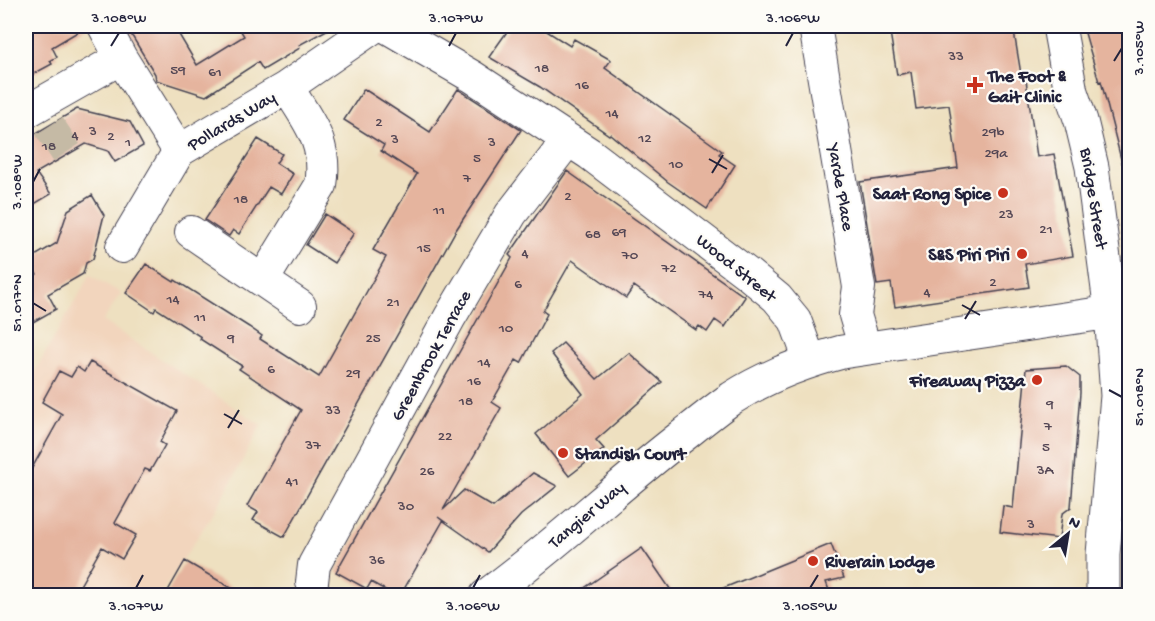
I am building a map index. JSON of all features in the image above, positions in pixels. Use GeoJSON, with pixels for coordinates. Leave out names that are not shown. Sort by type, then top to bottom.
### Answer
{"type":"FeatureCollection","features":[{"type":"Feature","properties":{"kind":"main road","name":"Bridge Street"},"geometry":{"type":"LineString","coordinates":[[1059,26],[1071,92],[1081,121],[1092,167],[1111,312],[1117,396],[1103,554],[1103,596]]}},
{"type":"Feature","properties":{"kind":"main road"},"geometry":{"type":"LineString","coordinates":[[810,361],[865,348],[1111,312]]}},
{"type":"Feature","properties":{"kind":"main road","name":"Tangier Way"},"geometry":{"type":"LineString","coordinates":[[486,596],[636,472],[731,398],[756,384],[810,361]]}},
{"type":"Feature","properties":{"kind":"street"},"geometry":{"type":"LineString","coordinates":[[104,26],[121,58],[179,151]]}},
{"type":"Feature","properties":{"kind":"street","name":"Pollards Way"},"geometry":{"type":"LineString","coordinates":[[122,247],[179,151],[287,87],[375,26]]}},
{"type":"Feature","properties":{"kind":"street","name":"Wood Street"},"geometry":{"type":"LineString","coordinates":[[385,26],[473,77],[590,154],[748,274],[777,298],[795,320],[810,361]]}},
{"type":"Feature","properties":{"kind":"street","name":"Yarde Place"},"geometry":{"type":"LineString","coordinates":[[815,26],[859,287],[855,315],[865,348]]}},
{"type":"Feature","properties":{"kind":"street"},"geometry":{"type":"LineString","coordinates":[[37,115],[121,58]]}},
{"type":"Feature","properties":{"kind":"street"},"geometry":{"type":"LineString","coordinates":[[263,280],[321,185],[324,167],[318,137],[287,87]]}},
{"type":"Feature","properties":{"kind":"street","name":"Greenbrook Terrace"},"geometry":{"type":"LineString","coordinates":[[312,582],[314,565],[450,317],[511,214],[567,140]]}},
{"type":"Feature","properties":{"kind":"street"},"geometry":{"type":"LineString","coordinates":[[191,232],[300,306]]}},
{"type":"Feature","properties":{"kind":"shaded area"},"geometry":{"type":"Polygon","coordinates":[[[90,275],[121,293],[103,321],[261,425],[221,501],[160,595],[26,595],[26,395],[28,389],[26,387],[90,275]]]}},
{"type":"Feature","properties":{"kind":"building"},"geometry":{"type":"Polygon","coordinates":[[[26,26],[86,27],[52,47],[57,57],[50,61],[52,64],[26,78],[26,26]]]}},
{"type":"Feature","properties":{"kind":"building"},"geometry":{"type":"Polygon","coordinates":[[[126,26],[174,26],[197,65],[244,36],[238,26],[334,26],[299,45],[300,48],[263,70],[258,62],[206,96],[156,80],[155,74],[126,26]]]}},
{"type":"Feature","properties":{"kind":"building"},"geometry":{"type":"Polygon","coordinates":[[[511,26],[539,26],[570,46],[574,39],[611,60],[605,68],[722,151],[719,154],[735,165],[707,209],[668,182],[610,134],[540,87],[489,57],[511,26]]]}},
{"type":"Feature","properties":{"kind":"building"},"geometry":{"type":"Polygon","coordinates":[[[889,26],[1013,26],[1021,74],[1025,73],[1037,157],[1054,154],[1073,256],[1025,264],[1029,287],[895,307],[891,283],[877,285],[860,182],[958,168],[949,105],[916,109],[911,72],[897,75],[889,26]]]}},
{"type":"Feature","properties":{"kind":"building"},"geometry":{"type":"Polygon","coordinates":[[[1083,26],[1130,26],[1130,162],[1122,163],[1101,81],[1099,82],[1083,26]]]}},
{"type":"Feature","properties":{"kind":"building"},"geometry":{"type":"Polygon","coordinates":[[[364,89],[430,132],[458,89],[521,130],[456,230],[284,537],[253,520],[258,512],[247,506],[301,410],[239,369],[242,366],[200,339],[201,337],[156,308],[154,312],[126,293],[146,264],[249,327],[262,336],[260,339],[319,377],[386,257],[373,250],[417,174],[381,151],[384,145],[344,120],[364,89]]]}},
{"type":"Feature","properties":{"kind":"building"},"geometry":{"type":"Polygon","coordinates":[[[77,109],[130,122],[143,146],[115,162],[108,151],[86,144],[36,173],[51,194],[26,209],[26,139],[77,109]]]}},
{"type":"Feature","properties":{"kind":"building"},"geometry":{"type":"Polygon","coordinates":[[[258,139],[282,154],[276,163],[293,174],[281,194],[269,187],[239,234],[233,230],[229,236],[205,220],[258,139]]]}},
{"type":"Feature","properties":{"kind":"building"},"geometry":{"type":"Polygon","coordinates":[[[567,171],[745,297],[725,327],[715,320],[707,332],[699,326],[696,330],[634,286],[626,298],[572,260],[543,311],[547,314],[521,363],[516,360],[492,402],[501,408],[443,510],[464,490],[493,507],[533,473],[557,486],[521,515],[488,552],[438,517],[443,521],[400,596],[371,582],[367,589],[336,572],[512,258],[509,255],[567,171]]]}},
{"type":"Feature","properties":{"kind":"building"},"geometry":{"type":"Polygon","coordinates":[[[92,195],[104,215],[93,259],[86,263],[83,274],[48,294],[56,309],[26,326],[26,256],[28,260],[57,243],[68,210],[92,195]]]}},
{"type":"Feature","properties":{"kind":"building"},"geometry":{"type":"Polygon","coordinates":[[[325,214],[354,233],[334,263],[306,245],[325,214]]]}},
{"type":"Feature","properties":{"kind":"building","name":"Standish Court"},"geometry":{"type":"Polygon","coordinates":[[[563,343],[597,379],[629,353],[662,382],[596,440],[604,449],[569,476],[536,434],[583,394],[551,353],[563,343]]]}},
{"type":"Feature","properties":{"kind":"building"},"geometry":{"type":"Polygon","coordinates":[[[90,362],[177,411],[160,442],[165,445],[150,471],[145,469],[115,523],[136,535],[122,559],[102,547],[74,596],[26,596],[26,479],[62,414],[42,402],[59,371],[71,377],[77,367],[84,372],[90,362]]]}},
{"type":"Feature","properties":{"kind":"building"},"geometry":{"type":"Polygon","coordinates":[[[1066,366],[1080,377],[1080,393],[1071,507],[1062,514],[1059,539],[1000,532],[1003,506],[1013,508],[1026,369],[1066,366]]]}},
{"type":"Feature","properties":{"kind":"building","name":"Riverain Lodge"},"geometry":{"type":"Polygon","coordinates":[[[831,544],[844,578],[826,582],[831,596],[704,596],[831,544]]]}},
{"type":"Feature","properties":{"kind":"building"},"geometry":{"type":"Polygon","coordinates":[[[642,548],[675,596],[573,596],[642,548]]]}},
{"type":"Feature","properties":{"kind":"building"},"geometry":{"type":"Polygon","coordinates":[[[185,561],[245,596],[165,596],[185,561]]]}},
{"type":"Feature","properties":{"kind":"tunnel"},"geometry":{"type":"LineString","coordinates":[[49,126],[68,155]]}},
{"type":"Feature","properties":{"kind":"place","name":"The Foot & Gait Clinic"},"geometry":{"type":"Point","coordinates":[975,85]}},
{"type":"Feature","properties":{"kind":"place","name":"Saat Rong Spice"},"geometry":{"type":"Point","coordinates":[1003,193]}},
{"type":"Feature","properties":{"kind":"place","name":"S&S Piri Piri"},"geometry":{"type":"Point","coordinates":[1022,254]}},
{"type":"Feature","properties":{"kind":"place","name":"Fireaway Pizza"},"geometry":{"type":"Point","coordinates":[1037,380]}},
{"type":"Feature","properties":{"kind":"place","name":"Standish Court"},"geometry":{"type":"Point","coordinates":[563,453]}},
{"type":"Feature","properties":{"kind":"place","name":"Riverain Lodge"},"geometry":{"type":"Point","coordinates":[813,561]}}]}
